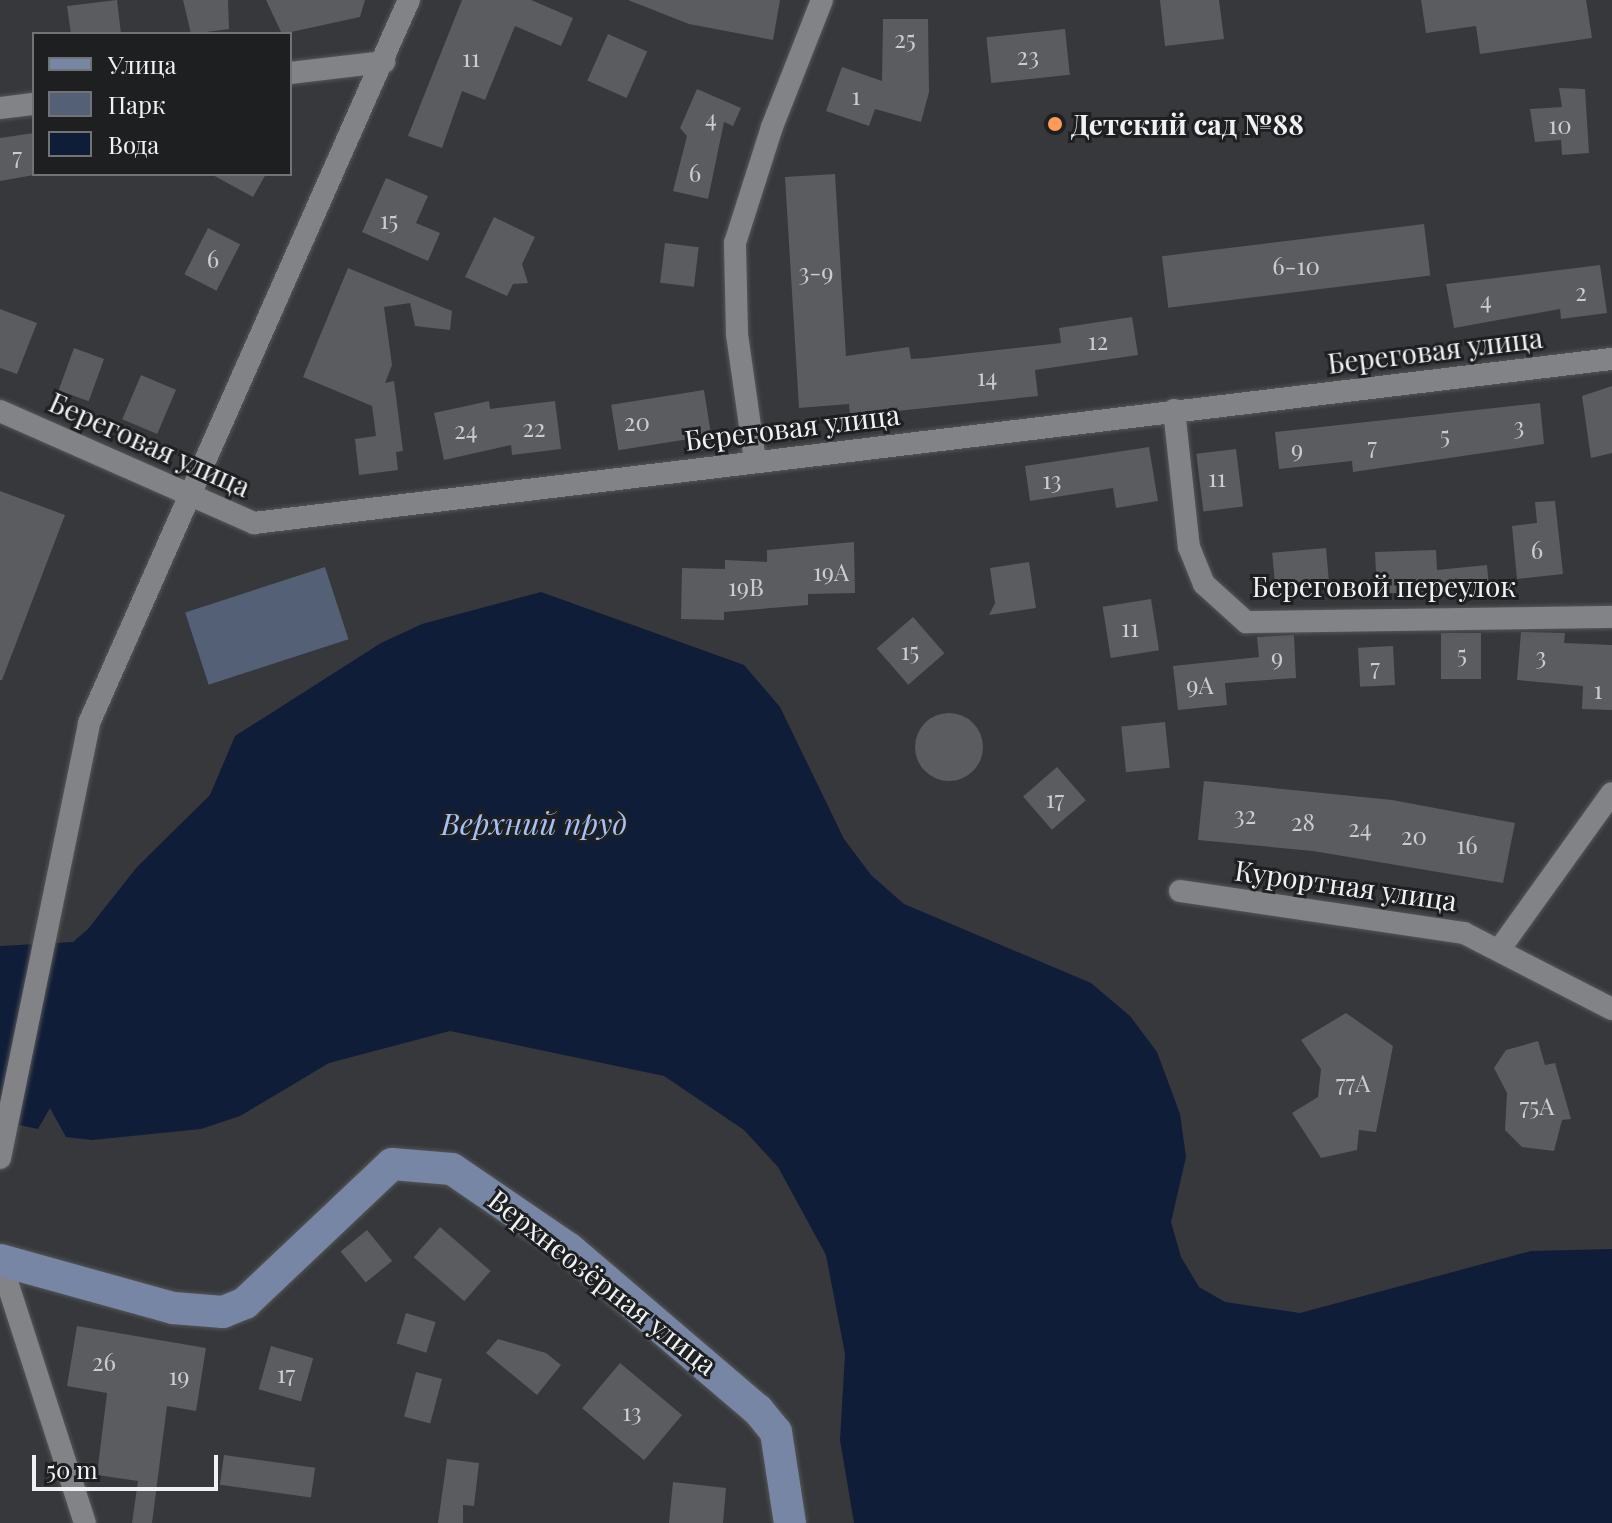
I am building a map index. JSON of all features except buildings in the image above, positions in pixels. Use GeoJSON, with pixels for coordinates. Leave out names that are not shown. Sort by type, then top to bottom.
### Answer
{"type":"FeatureCollection","features":[{"type":"Feature","properties":{"kind":"street"},"geometry":{"type":"LineString","coordinates":[[0,1158],[89,723],[409,0]]}},
{"type":"Feature","properties":{"kind":"street"},"geometry":{"type":"LineString","coordinates":[[755,461],[737,334],[735,243],[772,127],[822,0]]}},
{"type":"Feature","properties":{"kind":"street"},"geometry":{"type":"LineString","coordinates":[[292,73],[384,62]]}},
{"type":"Feature","properties":{"kind":"street"},"geometry":{"type":"LineString","coordinates":[[0,108],[32,104]]}},
{"type":"Feature","properties":{"kind":"street","name":"Береговая улица"},"geometry":{"type":"LineString","coordinates":[[0,411],[254,523],[1612,359]]}},
{"type":"Feature","properties":{"kind":"street","name":"Береговой переулок"},"geometry":{"type":"LineString","coordinates":[[1174,410],[1189,547],[1204,584],[1246,622],[1612,617]]}},
{"type":"Feature","properties":{"kind":"street"},"geometry":{"type":"LineString","coordinates":[[1499,950],[1612,793]]}},
{"type":"Feature","properties":{"kind":"street","name":"Курортная улица"},"geometry":{"type":"LineString","coordinates":[[1180,891],[1464,933],[1612,1009]]}},
{"type":"Feature","properties":{"kind":"street","name":"Верхнеозёрная улица"},"geometry":{"type":"LineString","coordinates":[[0,1260],[173,1308],[223,1312],[245,1303],[392,1164],[452,1169],[568,1248],[758,1410],[776,1432],[790,1523]]}},
{"type":"Feature","properties":{"kind":"street"},"geometry":{"type":"LineString","coordinates":[[0,1260],[85,1523]]}},
{"type":"Feature","properties":{"kind":"green space"},"geometry":{"type":"Polygon","coordinates":[[[325,567],[348,639],[209,685],[185,612],[325,567]]]}},
{"type":"Feature","properties":{"kind":"water","name":"Верхний пруд"},"geometry":{"type":"Polygon","coordinates":[[[541,592],[744,665],[780,707],[844,839],[871,875],[904,904],[1091,983],[1130,1016],[1157,1052],[1180,1114],[1186,1157],[1171,1222],[1181,1257],[1199,1287],[1225,1302],[1300,1313],[1531,1251],[1612,1249],[1612,1523],[854,1523],[840,1440],[845,1354],[826,1255],[778,1167],[744,1130],[664,1076],[450,1031],[329,1063],[240,1116],[201,1129],[92,1140],[66,1137],[50,1108],[38,1129],[0,1121],[0,946],[73,942],[88,929],[137,867],[210,795],[235,736],[381,643],[422,624],[541,592]]]}},
{"type":"Feature","properties":{"kind":"place","name":"Детский сад №88"},"geometry":{"type":"Point","coordinates":[1055,124]}}]}
